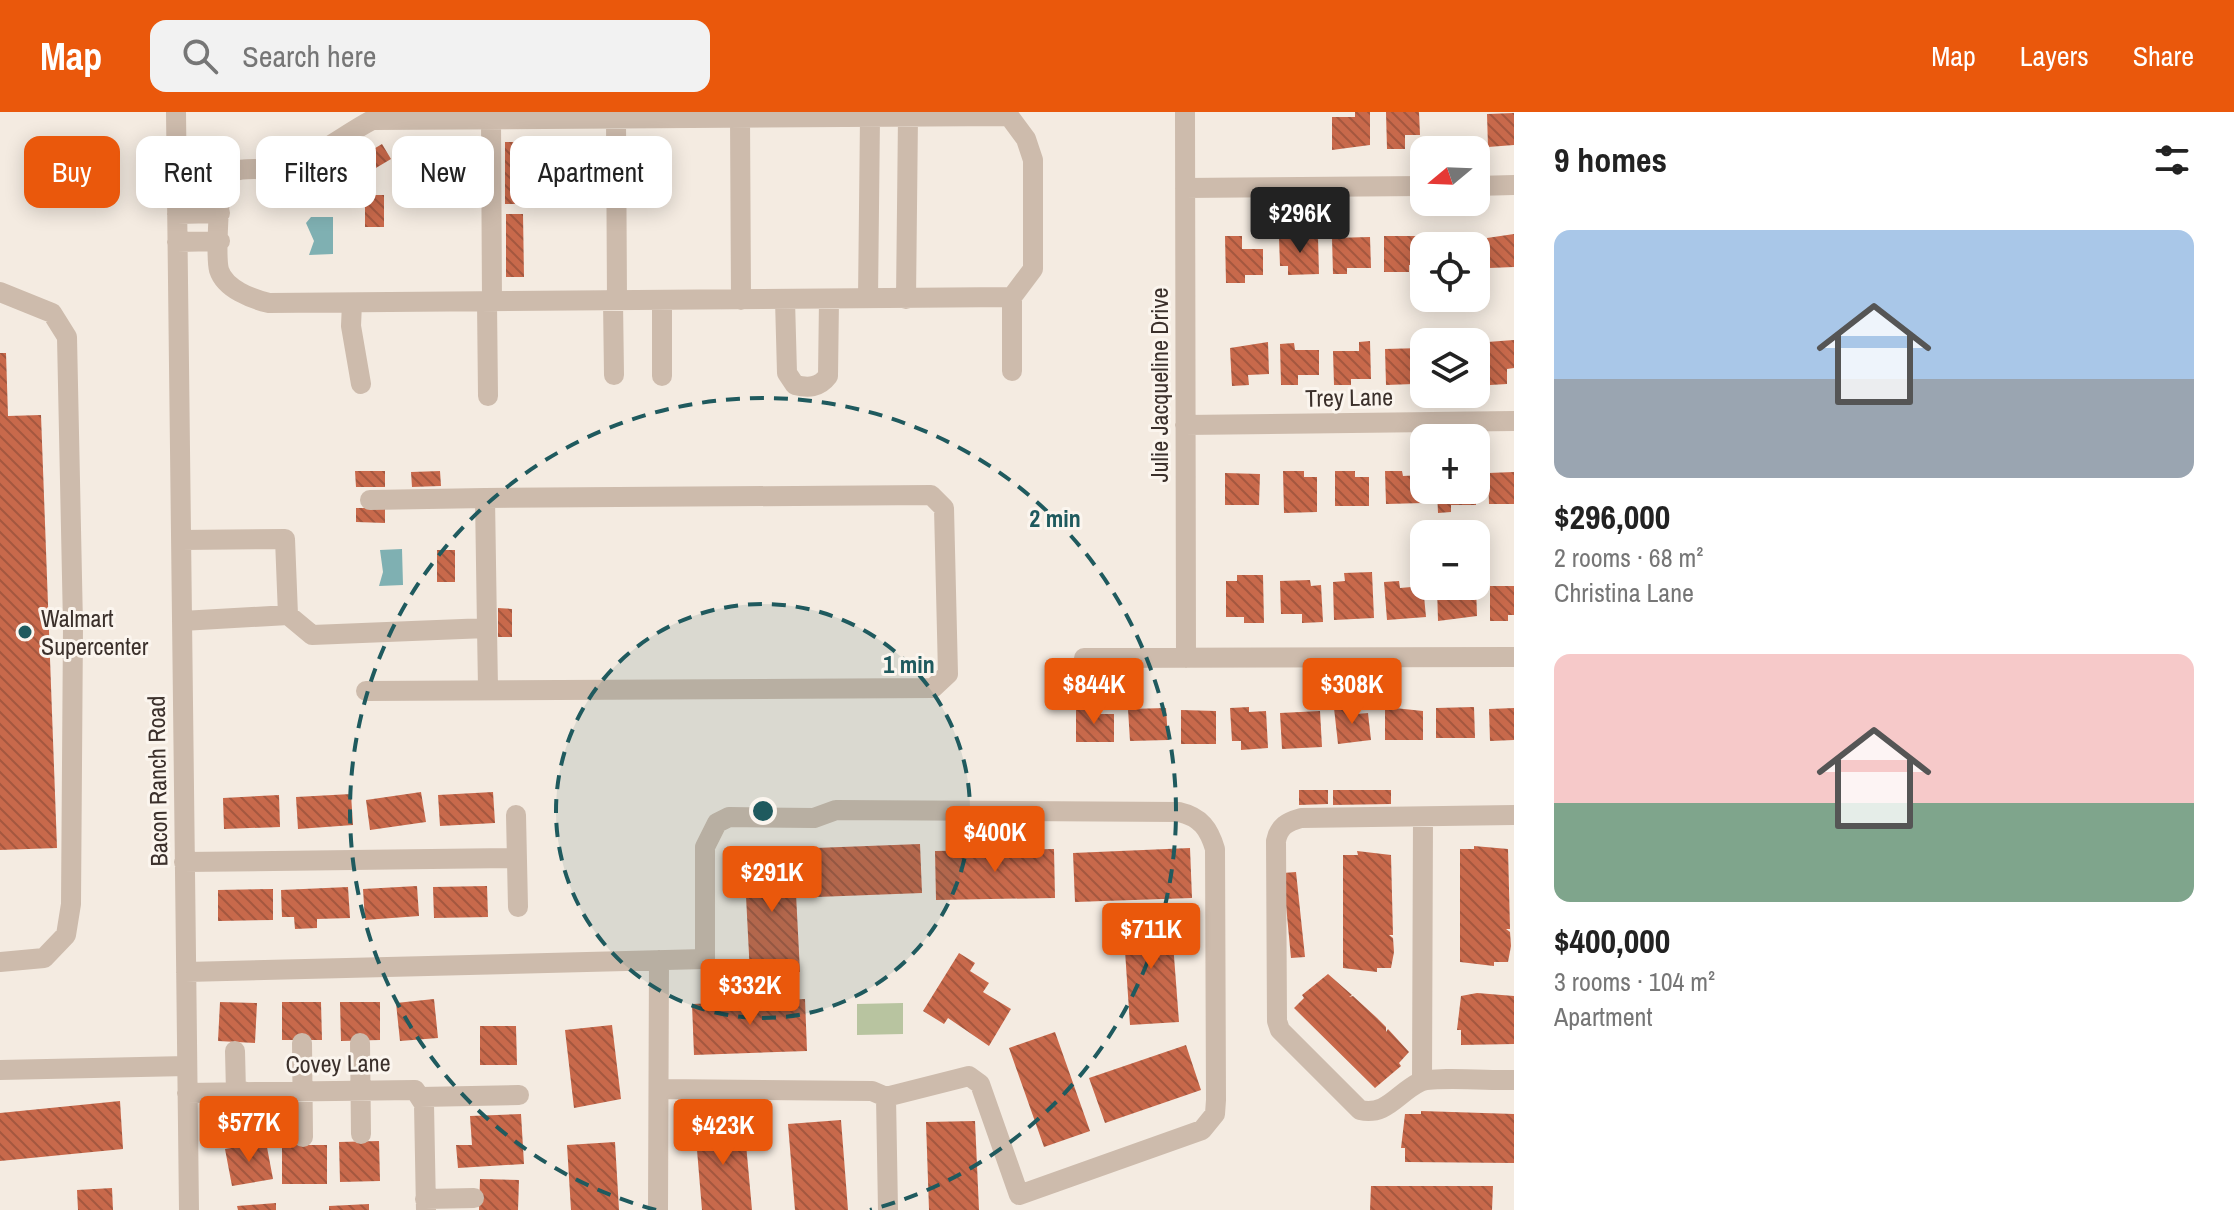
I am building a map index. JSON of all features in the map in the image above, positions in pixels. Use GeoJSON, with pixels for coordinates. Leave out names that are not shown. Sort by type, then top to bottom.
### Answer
{"type":"FeatureCollection","features":[{"type":"Feature","properties":{"kind":"street","name":"Bacon Ranch Road"},"geometry":{"type":"LineString","coordinates":[[176,112],[189,1210]]}},
{"type":"Feature","properties":{"kind":"street","name":"Julie Jacqueline Drive"},"geometry":{"type":"LineString","coordinates":[[1185,112],[1186,658]]}},
{"type":"Feature","properties":{"kind":"street"},"geometry":{"type":"LineString","coordinates":[[1012,297],[269,303],[255,299],[228,283],[219,270],[220,190],[225,177],[236,171],[292,165],[355,120],[1009,114],[1026,139],[1033,160],[1033,269],[1012,297],[1012,371]]}},
{"type":"Feature","properties":{"kind":"street"},"geometry":{"type":"LineString","coordinates":[[614,116],[615,136]]}},
{"type":"Feature","properties":{"kind":"street"},"geometry":{"type":"LineString","coordinates":[[906,299],[908,116]]}},
{"type":"Feature","properties":{"kind":"street"},"geometry":{"type":"LineString","coordinates":[[488,396],[489,117]]}},
{"type":"Feature","properties":{"kind":"street"},"geometry":{"type":"LineString","coordinates":[[740,117],[741,300]]}},
{"type":"Feature","properties":{"kind":"street"},"geometry":{"type":"LineString","coordinates":[[868,299],[870,117]]}},
{"type":"Feature","properties":{"kind":"street"},"geometry":{"type":"LineString","coordinates":[[1490,186],[1514,185]]}},
{"type":"Feature","properties":{"kind":"street"},"geometry":{"type":"LineString","coordinates":[[1185,188],[1410,186]]}},
{"type":"Feature","properties":{"kind":"street"},"geometry":{"type":"LineString","coordinates":[[614,375],[616,208]]}},
{"type":"Feature","properties":{"kind":"street"},"geometry":{"type":"LineString","coordinates":[[177,214],[220,213]]}},
{"type":"Feature","properties":{"kind":"street"},"geometry":{"type":"LineString","coordinates":[[177,242],[220,241]]}},
{"type":"Feature","properties":{"kind":"street"},"geometry":{"type":"LineString","coordinates":[[0,292],[52,313],[67,337],[73,625],[73,857],[66,935],[44,958],[0,962]]}},
{"type":"Feature","properties":{"kind":"street"},"geometry":{"type":"LineString","coordinates":[[785,300],[787,373],[795,385],[803,387],[816,386],[828,376],[829,300]]}},
{"type":"Feature","properties":{"kind":"street"},"geometry":{"type":"LineString","coordinates":[[662,301],[662,376]]}},
{"type":"Feature","properties":{"kind":"street"},"geometry":{"type":"LineString","coordinates":[[352,303],[351,326],[361,384]]}},
{"type":"Feature","properties":{"kind":"street","name":"Trey Lane"},"geometry":{"type":"LineString","coordinates":[[1185,425],[1514,421]]}},
{"type":"Feature","properties":{"kind":"street"},"geometry":{"type":"LineString","coordinates":[[366,691],[933,688],[948,674],[944,508],[931,495],[370,500]]}},
{"type":"Feature","properties":{"kind":"street"},"geometry":{"type":"LineString","coordinates":[[485,498],[488,688]]}},
{"type":"Feature","properties":{"kind":"street"},"geometry":{"type":"LineString","coordinates":[[181,540],[285,539],[288,615]]}},
{"type":"Feature","properties":{"kind":"street"},"geometry":{"type":"LineString","coordinates":[[182,621],[288,615],[312,635],[487,628]]}},
{"type":"Feature","properties":{"kind":"street"},"geometry":{"type":"LineString","coordinates":[[1084,658],[1514,657]]}},
{"type":"Feature","properties":{"kind":"street"},"geometry":{"type":"LineString","coordinates":[[186,972],[705,959],[705,847],[717,823],[729,817],[814,818],[836,810],[1179,812],[1193,815],[1202,823],[1215,849],[1216,1100],[1210,1123],[1202,1130],[1019,1195],[980,1084],[969,1076],[886,1097],[872,1091],[659,1089]]}},
{"type":"Feature","properties":{"kind":"street"},"geometry":{"type":"LineString","coordinates":[[516,815],[518,907]]}},
{"type":"Feature","properties":{"kind":"street"},"geometry":{"type":"LineString","coordinates":[[1514,815],[1301,818],[1279,829],[1276,841],[1277,1021],[1280,1030],[1360,1110],[1381,1111],[1422,1081],[1514,1080]]}},
{"type":"Feature","properties":{"kind":"street"},"geometry":{"type":"LineString","coordinates":[[1422,1081],[1423,817]]}},
{"type":"Feature","properties":{"kind":"street"},"geometry":{"type":"LineString","coordinates":[[184,862],[517,858]]}},
{"type":"Feature","properties":{"kind":"street"},"geometry":{"type":"LineString","coordinates":[[658,1210],[659,960]]}},
{"type":"Feature","properties":{"kind":"street"},"geometry":{"type":"LineString","coordinates":[[302,1043],[303,1137]]}},
{"type":"Feature","properties":{"kind":"street"},"geometry":{"type":"LineString","coordinates":[[360,1043],[361,1134]]}},
{"type":"Feature","properties":{"kind":"street"},"geometry":{"type":"LineString","coordinates":[[235,1051],[243,1134]]}},
{"type":"Feature","properties":{"kind":"street"},"geometry":{"type":"LineString","coordinates":[[0,1070],[187,1066]]}},
{"type":"Feature","properties":{"kind":"street","name":"Covey Lane"},"geometry":{"type":"LineString","coordinates":[[187,1093],[409,1088],[424,1104],[426,1204]]}},
{"type":"Feature","properties":{"kind":"street"},"geometry":{"type":"LineString","coordinates":[[420,1097],[519,1095]]}},
{"type":"Feature","properties":{"kind":"street"},"geometry":{"type":"LineString","coordinates":[[886,1097],[888,1210]]}},
{"type":"Feature","properties":{"kind":"street"},"geometry":{"type":"LineString","coordinates":[[426,1204],[474,1198]]}},
{"type":"Feature","properties":{"kind":"green space"},"geometry":{"type":"Polygon","coordinates":[[[903,1003],[903,1034],[857,1035],[857,1004],[903,1003]]]}},
{"type":"Feature","properties":{"kind":"water"},"geometry":{"type":"Polygon","coordinates":[[[311,217],[333,217],[333,254],[309,255],[314,241],[306,223],[311,217]]]}},
{"type":"Feature","properties":{"kind":"water"},"geometry":{"type":"Polygon","coordinates":[[[402,549],[403,585],[379,586],[383,572],[380,550],[402,549]]]}},
{"type":"Feature","properties":{"kind":"building"},"geometry":{"type":"Polygon","coordinates":[[[1355,112],[1370,112],[1370,145],[1332,150],[1332,117],[1355,117],[1355,112]]]}},
{"type":"Feature","properties":{"kind":"building"},"geometry":{"type":"Polygon","coordinates":[[[1386,112],[1419,112],[1420,135],[1405,135],[1405,149],[1387,149],[1386,112]]]}},
{"type":"Feature","properties":{"kind":"building"},"geometry":{"type":"Polygon","coordinates":[[[1514,113],[1514,145],[1490,147],[1487,114],[1514,113]]]}},
{"type":"Feature","properties":{"kind":"building"},"geometry":{"type":"Polygon","coordinates":[[[505,142],[510,142],[510,204],[505,204],[505,142]]]}},
{"type":"Feature","properties":{"kind":"building"},"geometry":{"type":"Polygon","coordinates":[[[382,144],[391,159],[376,168],[376,148],[382,144]]]}},
{"type":"Feature","properties":{"kind":"building"},"geometry":{"type":"Polygon","coordinates":[[[376,195],[384,195],[384,227],[365,227],[365,208],[376,208],[376,195]]]}},
{"type":"Feature","properties":{"kind":"building"},"geometry":{"type":"Polygon","coordinates":[[[506,214],[523,214],[524,277],[506,277],[506,214]]]}},
{"type":"Feature","properties":{"kind":"building"},"geometry":{"type":"Polygon","coordinates":[[[1514,234],[1514,267],[1490,268],[1490,238],[1514,234]]]}},
{"type":"Feature","properties":{"kind":"building"},"geometry":{"type":"Polygon","coordinates":[[[1225,236],[1242,236],[1242,249],[1263,249],[1263,275],[1245,275],[1245,283],[1226,283],[1225,236]]]}},
{"type":"Feature","properties":{"kind":"building"},"geometry":{"type":"Polygon","coordinates":[[[1384,236],[1410,236],[1409,272],[1384,272],[1384,236]]]}},
{"type":"Feature","properties":{"kind":"building"},"geometry":{"type":"Polygon","coordinates":[[[1279,237],[1318,237],[1319,274],[1288,275],[1288,266],[1280,266],[1279,237]]]}},
{"type":"Feature","properties":{"kind":"building"},"geometry":{"type":"Polygon","coordinates":[[[1370,237],[1371,268],[1347,268],[1347,274],[1333,274],[1332,238],[1370,237]]]}},
{"type":"Feature","properties":{"kind":"building"},"geometry":{"type":"Polygon","coordinates":[[[1514,340],[1514,368],[1507,369],[1507,384],[1490,385],[1490,342],[1514,340]]]}},
{"type":"Feature","properties":{"kind":"building"},"geometry":{"type":"Polygon","coordinates":[[[1370,341],[1371,379],[1351,379],[1351,385],[1334,385],[1333,351],[1359,351],[1359,342],[1370,341]]]}},
{"type":"Feature","properties":{"kind":"building"},"geometry":{"type":"Polygon","coordinates":[[[1268,342],[1269,374],[1248,375],[1249,385],[1232,386],[1230,348],[1268,342]]]}},
{"type":"Feature","properties":{"kind":"building"},"geometry":{"type":"Polygon","coordinates":[[[1294,343],[1295,350],[1319,350],[1319,375],[1298,375],[1298,385],[1281,385],[1280,344],[1294,343]]]}},
{"type":"Feature","properties":{"kind":"building"},"geometry":{"type":"Polygon","coordinates":[[[1410,348],[1410,384],[1386,385],[1385,349],[1410,348]]]}},
{"type":"Feature","properties":{"kind":"building","name":"Walmart Supercenter"},"geometry":{"type":"Polygon","coordinates":[[[0,353],[6,353],[8,416],[41,415],[57,848],[0,850],[0,353]]]}},
{"type":"Feature","properties":{"kind":"building"},"geometry":{"type":"Polygon","coordinates":[[[355,471],[385,471],[385,487],[356,487],[355,471]]]}},
{"type":"Feature","properties":{"kind":"building"},"geometry":{"type":"Polygon","coordinates":[[[440,471],[441,486],[412,487],[411,472],[440,471]]]}},
{"type":"Feature","properties":{"kind":"building"},"geometry":{"type":"Polygon","coordinates":[[[1283,471],[1304,471],[1304,477],[1317,477],[1317,512],[1284,513],[1283,471]]]}},
{"type":"Feature","properties":{"kind":"building"},"geometry":{"type":"Polygon","coordinates":[[[1335,471],[1355,471],[1355,477],[1369,477],[1369,506],[1335,506],[1335,471]]]}},
{"type":"Feature","properties":{"kind":"building"},"geometry":{"type":"Polygon","coordinates":[[[1385,471],[1402,471],[1403,476],[1410,476],[1410,503],[1386,504],[1385,471]]]}},
{"type":"Feature","properties":{"kind":"building"},"geometry":{"type":"Polygon","coordinates":[[[1514,472],[1514,504],[1490,504],[1490,473],[1514,472]]]}},
{"type":"Feature","properties":{"kind":"building"},"geometry":{"type":"Polygon","coordinates":[[[1225,473],[1260,474],[1259,505],[1225,505],[1225,473]]]}},
{"type":"Feature","properties":{"kind":"building"},"geometry":{"type":"Polygon","coordinates":[[[1438,504],[1476,504],[1451,505],[1451,512],[1438,513],[1438,504]]]}},
{"type":"Feature","properties":{"kind":"building"},"geometry":{"type":"Polygon","coordinates":[[[356,508],[385,508],[385,523],[356,522],[356,508]]]}},
{"type":"Feature","properties":{"kind":"building"},"geometry":{"type":"Polygon","coordinates":[[[437,550],[455,550],[455,582],[437,582],[437,550]]]}},
{"type":"Feature","properties":{"kind":"building"},"geometry":{"type":"Polygon","coordinates":[[[1372,572],[1374,618],[1334,620],[1333,582],[1345,581],[1344,573],[1372,572]]]}},
{"type":"Feature","properties":{"kind":"building"},"geometry":{"type":"Polygon","coordinates":[[[1237,575],[1263,575],[1264,623],[1244,623],[1244,617],[1226,617],[1226,581],[1237,581],[1237,575]]]}},
{"type":"Feature","properties":{"kind":"building"},"geometry":{"type":"Polygon","coordinates":[[[1310,580],[1311,586],[1321,585],[1323,622],[1302,623],[1302,614],[1281,614],[1280,581],[1310,580]]]}},
{"type":"Feature","properties":{"kind":"building"},"geometry":{"type":"Polygon","coordinates":[[[1399,581],[1400,588],[1410,587],[1410,600],[1424,600],[1426,617],[1387,620],[1384,582],[1399,581]]]}},
{"type":"Feature","properties":{"kind":"building"},"geometry":{"type":"Polygon","coordinates":[[[1490,586],[1514,586],[1514,615],[1508,615],[1508,621],[1490,621],[1490,586]]]}},
{"type":"Feature","properties":{"kind":"building"},"geometry":{"type":"Polygon","coordinates":[[[1437,600],[1476,600],[1477,616],[1438,621],[1437,600]]]}},
{"type":"Feature","properties":{"kind":"building"},"geometry":{"type":"Polygon","coordinates":[[[498,608],[512,609],[512,637],[498,637],[498,608]]]}},
{"type":"Feature","properties":{"kind":"building"},"geometry":{"type":"Polygon","coordinates":[[[1355,706],[1356,714],[1368,713],[1371,740],[1338,744],[1334,708],[1355,706]]]}},
{"type":"Feature","properties":{"kind":"building"},"geometry":{"type":"Polygon","coordinates":[[[1249,707],[1249,712],[1266,711],[1268,748],[1241,750],[1241,741],[1232,741],[1230,708],[1249,707]]]}},
{"type":"Feature","properties":{"kind":"building"},"geometry":{"type":"Polygon","coordinates":[[[1385,707],[1423,711],[1423,740],[1385,740],[1385,707]]]}},
{"type":"Feature","properties":{"kind":"building"},"geometry":{"type":"Polygon","coordinates":[[[1474,707],[1475,738],[1436,738],[1436,708],[1474,707]]]}},
{"type":"Feature","properties":{"kind":"building"},"geometry":{"type":"Polygon","coordinates":[[[1076,708],[1093,708],[1094,714],[1114,714],[1114,742],[1076,742],[1076,708]]]}},
{"type":"Feature","properties":{"kind":"building"},"geometry":{"type":"Polygon","coordinates":[[[1166,708],[1168,740],[1130,741],[1128,709],[1166,708]]]}},
{"type":"Feature","properties":{"kind":"building"},"geometry":{"type":"Polygon","coordinates":[[[1514,708],[1514,740],[1490,741],[1489,709],[1514,708]]]}},
{"type":"Feature","properties":{"kind":"building"},"geometry":{"type":"Polygon","coordinates":[[[1181,710],[1216,711],[1216,744],[1181,744],[1181,710]]]}},
{"type":"Feature","properties":{"kind":"building"},"geometry":{"type":"Polygon","coordinates":[[[1320,711],[1322,747],[1282,749],[1280,713],[1320,711]]]}},
{"type":"Feature","properties":{"kind":"building"},"geometry":{"type":"Polygon","coordinates":[[[1299,790],[1328,790],[1328,804],[1299,805],[1299,790]]]}},
{"type":"Feature","properties":{"kind":"building"},"geometry":{"type":"Polygon","coordinates":[[[1333,790],[1391,790],[1391,804],[1333,805],[1333,790]]]}},
{"type":"Feature","properties":{"kind":"building"},"geometry":{"type":"Polygon","coordinates":[[[421,792],[426,822],[370,830],[366,800],[421,792]]]}},
{"type":"Feature","properties":{"kind":"building"},"geometry":{"type":"Polygon","coordinates":[[[493,792],[495,823],[440,826],[438,795],[493,792]]]}},
{"type":"Feature","properties":{"kind":"building"},"geometry":{"type":"Polygon","coordinates":[[[351,794],[353,825],[298,829],[296,797],[351,794]]]}},
{"type":"Feature","properties":{"kind":"building"},"geometry":{"type":"Polygon","coordinates":[[[279,795],[280,827],[224,829],[223,798],[279,795]]]}},
{"type":"Feature","properties":{"kind":"building"},"geometry":{"type":"Polygon","coordinates":[[[920,844],[922,893],[817,897],[815,848],[920,844]]]}},
{"type":"Feature","properties":{"kind":"building"},"geometry":{"type":"Polygon","coordinates":[[[1474,846],[1508,849],[1510,929],[1506,929],[1510,932],[1511,946],[1508,962],[1494,962],[1494,966],[1460,962],[1460,849],[1474,849],[1474,846]]]}},
{"type":"Feature","properties":{"kind":"building"},"geometry":{"type":"Polygon","coordinates":[[[1190,848],[1192,898],[1075,902],[1073,853],[1190,848]]]}},
{"type":"Feature","properties":{"kind":"building"},"geometry":{"type":"Polygon","coordinates":[[[1054,849],[1055,898],[936,900],[935,851],[1054,849]]]}},
{"type":"Feature","properties":{"kind":"building"},"geometry":{"type":"Polygon","coordinates":[[[1357,851],[1391,855],[1393,935],[1389,935],[1393,938],[1394,952],[1391,968],[1377,968],[1377,972],[1343,968],[1343,855],[1358,855],[1357,851]]]}},
{"type":"Feature","properties":{"kind":"building"},"geometry":{"type":"Polygon","coordinates":[[[794,855],[800,972],[750,974],[744,857],[794,855]]]}},
{"type":"Feature","properties":{"kind":"building"},"geometry":{"type":"Polygon","coordinates":[[[1296,872],[1305,957],[1291,958],[1283,873],[1296,872]]]}},
{"type":"Feature","properties":{"kind":"building"},"geometry":{"type":"Polygon","coordinates":[[[417,886],[419,916],[365,920],[363,889],[417,886]]]}},
{"type":"Feature","properties":{"kind":"building"},"geometry":{"type":"Polygon","coordinates":[[[487,886],[488,917],[434,918],[433,887],[487,886]]]}},
{"type":"Feature","properties":{"kind":"building"},"geometry":{"type":"Polygon","coordinates":[[[348,887],[350,918],[317,919],[317,928],[295,929],[294,917],[282,917],[281,890],[348,887]]]}},
{"type":"Feature","properties":{"kind":"building"},"geometry":{"type":"Polygon","coordinates":[[[273,889],[273,920],[218,921],[218,890],[273,889]]]}},
{"type":"Feature","properties":{"kind":"building"},"geometry":{"type":"Polygon","coordinates":[[[1171,917],[1179,1022],[1130,1025],[1123,921],[1171,917]]]}},
{"type":"Feature","properties":{"kind":"building"},"geometry":{"type":"Polygon","coordinates":[[[959,953],[975,963],[970,971],[989,983],[983,992],[1011,1009],[989,1046],[948,1018],[944,1024],[923,1011],[959,953]]]}},
{"type":"Feature","properties":{"kind":"building"},"geometry":{"type":"Polygon","coordinates":[[[1328,974],[1409,1052],[1399,1063],[1401,1066],[1375,1088],[1294,1008],[1304,998],[1302,995],[1328,974]]]}},
{"type":"Feature","properties":{"kind":"building"},"geometry":{"type":"Polygon","coordinates":[[[1477,993],[1514,996],[1514,1044],[1461,1045],[1461,1030],[1457,1030],[1461,996],[1477,993]]]}},
{"type":"Feature","properties":{"kind":"building"},"geometry":{"type":"Polygon","coordinates":[[[434,999],[438,1038],[400,1041],[396,1003],[434,999]]]}},
{"type":"Feature","properties":{"kind":"building"},"geometry":{"type":"Polygon","coordinates":[[[805,999],[807,1051],[694,1055],[692,1004],[805,999]]]}},
{"type":"Feature","properties":{"kind":"building"},"geometry":{"type":"Polygon","coordinates":[[[220,1002],[257,1003],[255,1043],[218,1041],[220,1002]]]}},
{"type":"Feature","properties":{"kind":"building"},"geometry":{"type":"Polygon","coordinates":[[[282,1002],[321,1002],[322,1040],[282,1040],[282,1002]]]}},
{"type":"Feature","properties":{"kind":"building"},"geometry":{"type":"Polygon","coordinates":[[[340,1002],[380,1002],[380,1040],[341,1041],[340,1002]]]}},
{"type":"Feature","properties":{"kind":"building"},"geometry":{"type":"Polygon","coordinates":[[[612,1025],[621,1099],[574,1108],[565,1030],[612,1025]]]}},
{"type":"Feature","properties":{"kind":"building"},"geometry":{"type":"Polygon","coordinates":[[[480,1026],[516,1026],[517,1065],[480,1065],[480,1026]]]}},
{"type":"Feature","properties":{"kind":"building"},"geometry":{"type":"Polygon","coordinates":[[[1055,1032],[1090,1131],[1044,1147],[1009,1048],[1055,1032]]]}},
{"type":"Feature","properties":{"kind":"building"},"geometry":{"type":"Polygon","coordinates":[[[1186,1045],[1201,1090],[1105,1123],[1089,1078],[1186,1045]]]}},
{"type":"Feature","properties":{"kind":"building"},"geometry":{"type":"Polygon","coordinates":[[[120,1101],[123,1149],[0,1161],[0,1113],[120,1101]]]}},
{"type":"Feature","properties":{"kind":"building"},"geometry":{"type":"Polygon","coordinates":[[[1421,1111],[1514,1114],[1514,1163],[1405,1162],[1405,1148],[1401,1148],[1405,1114],[1421,1114],[1421,1111]]]}},
{"type":"Feature","properties":{"kind":"building"},"geometry":{"type":"Polygon","coordinates":[[[521,1114],[524,1164],[458,1168],[456,1145],[472,1145],[470,1116],[521,1114]]]}},
{"type":"Feature","properties":{"kind":"building"},"geometry":{"type":"Polygon","coordinates":[[[841,1120],[848,1210],[795,1210],[788,1124],[841,1120]]]}},
{"type":"Feature","properties":{"kind":"building"},"geometry":{"type":"Polygon","coordinates":[[[975,1121],[979,1210],[929,1210],[926,1122],[975,1121]]]}},
{"type":"Feature","properties":{"kind":"building"},"geometry":{"type":"Polygon","coordinates":[[[744,1122],[752,1210],[702,1210],[695,1126],[744,1122]]]}},
{"type":"Feature","properties":{"kind":"building"},"geometry":{"type":"Polygon","coordinates":[[[379,1141],[380,1181],[340,1182],[339,1142],[379,1141]]]}},
{"type":"Feature","properties":{"kind":"building"},"geometry":{"type":"Polygon","coordinates":[[[266,1142],[273,1179],[232,1186],[225,1149],[266,1142]]]}},
{"type":"Feature","properties":{"kind":"building"},"geometry":{"type":"Polygon","coordinates":[[[615,1142],[619,1210],[571,1210],[567,1145],[615,1142]]]}},
{"type":"Feature","properties":{"kind":"building"},"geometry":{"type":"Polygon","coordinates":[[[282,1145],[327,1145],[327,1184],[282,1184],[282,1145]]]}},
{"type":"Feature","properties":{"kind":"building"},"geometry":{"type":"Polygon","coordinates":[[[480,1179],[519,1180],[518,1210],[479,1210],[480,1179]]]}},
{"type":"Feature","properties":{"kind":"building"},"geometry":{"type":"Polygon","coordinates":[[[1371,1186],[1493,1186],[1492,1210],[1370,1210],[1371,1186]]]}},
{"type":"Feature","properties":{"kind":"building"},"geometry":{"type":"Polygon","coordinates":[[[112,1188],[113,1210],[78,1210],[77,1190],[112,1188]]]}},
{"type":"Feature","properties":{"kind":"building"},"geometry":{"type":"Polygon","coordinates":[[[276,1203],[276,1210],[238,1210],[237,1206],[276,1203]]]}},
{"type":"Feature","properties":{"kind":"building"},"geometry":{"type":"Polygon","coordinates":[[[369,1204],[369,1210],[329,1210],[329,1206],[369,1204]]]}},
{"type":"Feature","properties":{"kind":"place","name":"Walmart Supercenter"},"geometry":{"type":"Point","coordinates":[25,632]}}]}
